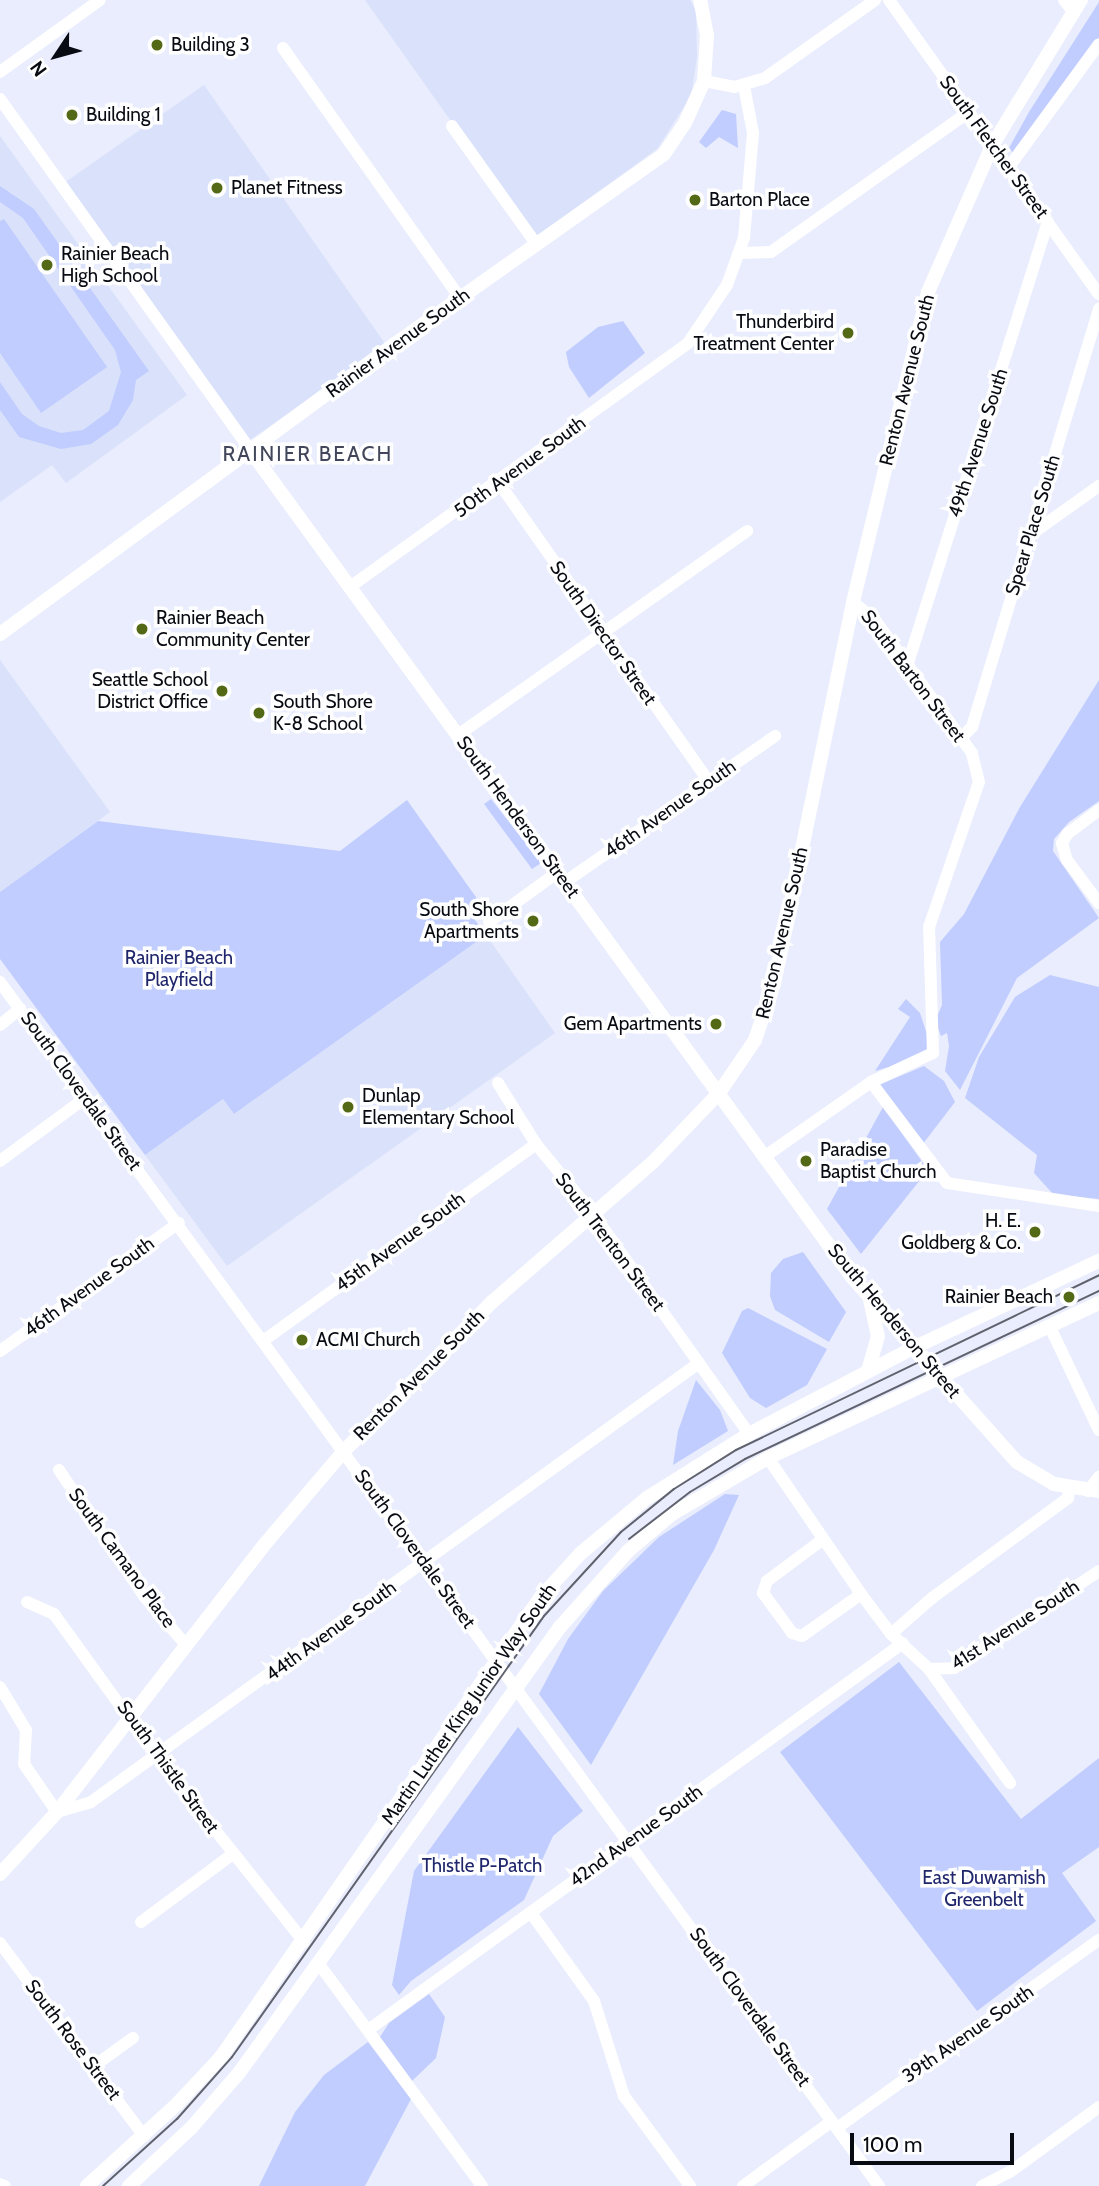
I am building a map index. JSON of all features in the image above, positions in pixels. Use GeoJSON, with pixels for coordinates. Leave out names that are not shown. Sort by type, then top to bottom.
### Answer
{"type":"FeatureCollection","features":[{"type":"Feature","properties":{"kind":"main road","name":"Rainier Avenue South"},"geometry":{"type":"LineString","coordinates":[[0,634],[460,298],[664,155],[685,124],[704,81],[707,35],[700,0]]}},
{"type":"Feature","properties":{"kind":"main road","name":"Renton Avenue South"},"geometry":{"type":"LineString","coordinates":[[0,1874],[57,1812],[186,1645],[344,1451],[492,1302],[594,1215],[719,1093],[755,1040],[771,993],[853,602],[916,330],[940,258],[993,144],[1077,6]]}},
{"type":"Feature","properties":{"kind":"main road","name":"South Henderson Street"},"geometry":{"type":"LineString","coordinates":[[250,450],[870,1299],[1017,1462],[1038,1477],[1084,1490]]}},
{"type":"Feature","properties":{"kind":"main road","name":"Martin Luther King Junior Way South"},"geometry":{"type":"LineString","coordinates":[[87,2186],[144,2136],[221,2057],[304,1942],[540,1598],[597,1539],[679,1475],[749,1434],[915,1347],[1099,1261]]}},
{"type":"Feature","properties":{"kind":"main road"},"geometry":{"type":"LineString","coordinates":[[868,1371],[878,1337],[870,1299]]}},
{"type":"Feature","properties":{"kind":"main road","name":"Martin Luther King Junior Way South"},"geometry":{"type":"LineString","coordinates":[[129,2186],[214,2104],[319,1964],[582,1598],[628,1551],[672,1514],[768,1458],[942,1379],[1099,1303]]}},
{"type":"Feature","properties":{"kind":"street"},"geometry":{"type":"LineString","coordinates":[[0,72],[100,0]]}},
{"type":"Feature","properties":{"kind":"street"},"geometry":{"type":"LineString","coordinates":[[704,81],[744,86],[765,78],[875,0]]}},
{"type":"Feature","properties":{"kind":"street","name":"South Fletcher Street"},"geometry":{"type":"LineString","coordinates":[[889,0],[1099,294]]}},
{"type":"Feature","properties":{"kind":"street"},"geometry":{"type":"LineString","coordinates":[[1064,0],[1077,6]]}},
{"type":"Feature","properties":{"kind":"street"},"geometry":{"type":"LineString","coordinates":[[1010,167],[1099,44]]}},
{"type":"Feature","properties":{"kind":"street"},"geometry":{"type":"LineString","coordinates":[[283,48],[460,298]]}},
{"type":"Feature","properties":{"kind":"street","name":"50th Avenue South"},"geometry":{"type":"LineString","coordinates":[[350,587],[499,483],[688,343],[710,314],[741,253],[753,170],[753,133],[744,86]]}},
{"type":"Feature","properties":{"kind":"street","name":"South Henderson Street"},"geometry":{"type":"LineString","coordinates":[[0,99],[250,450]]}},
{"type":"Feature","properties":{"kind":"street"},"geometry":{"type":"LineString","coordinates":[[741,253],[771,252],[970,111]]}},
{"type":"Feature","properties":{"kind":"street"},"geometry":{"type":"LineString","coordinates":[[452,126],[537,244]]}},
{"type":"Feature","properties":{"kind":"street","name":"49th Avenue South"},"geometry":{"type":"LineString","coordinates":[[908,663],[1048,222]]}},
{"type":"Feature","properties":{"kind":"street","name":"Spear Place South"},"geometry":{"type":"LineString","coordinates":[[961,738],[972,727],[1099,309]]}},
{"type":"Feature","properties":{"kind":"street","name":"South Director Street"},"geometry":{"type":"LineString","coordinates":[[499,483],[709,782]]}},
{"type":"Feature","properties":{"kind":"street"},"geometry":{"type":"LineString","coordinates":[[1030,535],[1099,486]]}},
{"type":"Feature","properties":{"kind":"street"},"geometry":{"type":"LineString","coordinates":[[458,736],[747,531]]}},
{"type":"Feature","properties":{"kind":"street","name":"South Barton Street"},"geometry":{"type":"LineString","coordinates":[[853,602],[875,620],[972,752],[979,782],[927,940],[933,1053],[871,1082]]}},
{"type":"Feature","properties":{"kind":"street","name":"46th Avenue South"},"geometry":{"type":"LineString","coordinates":[[489,922],[709,782],[775,736]]}},
{"type":"Feature","properties":{"kind":"street"},"geometry":{"type":"LineString","coordinates":[[1099,810],[1062,843],[1067,860],[1099,903]]}},
{"type":"Feature","properties":{"kind":"street","name":"South Cloverdale Street"},"geometry":{"type":"LineString","coordinates":[[0,982],[879,2186]]}},
{"type":"Feature","properties":{"kind":"street"},"geometry":{"type":"LineString","coordinates":[[0,1025],[20,1009]]}},
{"type":"Feature","properties":{"kind":"street"},"geometry":{"type":"LineString","coordinates":[[764,1157],[871,1082],[947,1183],[1099,1206]]}},
{"type":"Feature","properties":{"kind":"street","name":"South Trenton Street"},"geometry":{"type":"LineString","coordinates":[[498,1083],[536,1144],[594,1215],[749,1434]]}},
{"type":"Feature","properties":{"kind":"street"},"geometry":{"type":"LineString","coordinates":[[0,1161],[85,1098]]}},
{"type":"Feature","properties":{"kind":"street","name":"45th Avenue South"},"geometry":{"type":"LineString","coordinates":[[263,1341],[536,1144]]}},
{"type":"Feature","properties":{"kind":"street","name":"46th Avenue South"},"geometry":{"type":"LineString","coordinates":[[0,1351],[178,1223]]}},
{"type":"Feature","properties":{"kind":"street"},"geometry":{"type":"LineString","coordinates":[[1050,1326],[1099,1430]]}},
{"type":"Feature","properties":{"kind":"street","name":"44th Avenue South"},"geometry":{"type":"LineString","coordinates":[[57,1812],[91,1802],[157,1757],[699,1363]]}},
{"type":"Feature","properties":{"kind":"street"},"geometry":{"type":"LineString","coordinates":[[768,1458],[861,1594],[891,1634],[929,1669],[1010,1783]]}},
{"type":"Feature","properties":{"kind":"street","name":"South Camano Place"},"geometry":{"type":"LineString","coordinates":[[59,1470],[144,1595],[186,1645]]}},
{"type":"Feature","properties":{"kind":"street"},"geometry":{"type":"LineString","coordinates":[[891,1634],[932,1598],[1099,1477]]}},
{"type":"Feature","properties":{"kind":"street"},"geometry":{"type":"LineString","coordinates":[[822,1540],[766,1581],[763,1593],[792,1633],[802,1636],[861,1594]]}},
{"type":"Feature","properties":{"kind":"street","name":"41st Avenue South"},"geometry":{"type":"LineString","coordinates":[[929,1669],[954,1668],[1099,1571]]}},
{"type":"Feature","properties":{"kind":"street","name":"South Thistle Street"},"geometry":{"type":"LineString","coordinates":[[27,1602],[54,1614],[157,1757],[304,1942]]}},
{"type":"Feature","properties":{"kind":"street","name":"42nd Avenue South"},"geometry":{"type":"LineString","coordinates":[[368,2030],[903,1643]]}},
{"type":"Feature","properties":{"kind":"street"},"geometry":{"type":"LineString","coordinates":[[0,1687],[26,1730],[23,1765],[57,1812]]}},
{"type":"Feature","properties":{"kind":"street"},"geometry":{"type":"LineString","coordinates":[[141,1922],[233,1854]]}},
{"type":"Feature","properties":{"kind":"street"},"geometry":{"type":"LineString","coordinates":[[531,1913],[594,2001],[624,2096],[690,2186]]}},
{"type":"Feature","properties":{"kind":"street","name":"39th Avenue South"},"geometry":{"type":"LineString","coordinates":[[743,2186],[1099,1940]]}},
{"type":"Feature","properties":{"kind":"street","name":"South Rose Street"},"geometry":{"type":"LineString","coordinates":[[0,1944],[144,2136]]}},
{"type":"Feature","properties":{"kind":"street"},"geometry":{"type":"LineString","coordinates":[[319,1964],[482,2186]]}},
{"type":"Feature","properties":{"kind":"street"},"geometry":{"type":"LineString","coordinates":[[94,2066],[133,2038]]}},
{"type":"Feature","properties":{"kind":"street"},"geometry":{"type":"LineString","coordinates":[[982,2186],[1010,2172],[1099,2107]]}},
{"type":"Feature","properties":{"kind":"street"},"geometry":{"type":"LineString","coordinates":[[0,2184],[5,2186]]}},
{"type":"Feature","properties":{"kind":"shaded area"},"geometry":{"type":"Polygon","coordinates":[[[365,0],[690,0],[696,11],[697,57],[691,96],[657,149],[534,238],[365,0]]]}},
{"type":"Feature","properties":{"kind":"shaded area"},"geometry":{"type":"Polygon","coordinates":[[[204,85],[386,345],[245,443],[63,184],[204,85]]]}},
{"type":"Feature","properties":{"kind":"shaded area","name":"Rainier Beach High School"},"geometry":{"type":"Polygon","coordinates":[[[0,136],[187,395],[66,483],[52,465],[0,502],[0,136]]]}},
{"type":"Feature","properties":{"kind":"shaded area"},"geometry":{"type":"Polygon","coordinates":[[[0,660],[110,812],[0,892],[0,660]]]}},
{"type":"Feature","properties":{"kind":"shaded area","name":"Dunlap Elementary School"},"geometry":{"type":"Polygon","coordinates":[[[486,935],[555,1033],[227,1266],[145,1155],[223,1099],[234,1114],[486,935]]]}},
{"type":"Feature","properties":{"kind":"green space"},"geometry":{"type":"Polygon","coordinates":[[[1099,2],[1099,38],[1014,154],[1009,148],[1029,112],[1099,2]]]}},
{"type":"Feature","properties":{"kind":"green space"},"geometry":{"type":"Polygon","coordinates":[[[722,110],[736,114],[738,148],[719,137],[706,148],[699,142],[722,110]]]}},
{"type":"Feature","properties":{"kind":"green space"},"geometry":{"type":"Polygon","coordinates":[[[0,186],[34,209],[149,371],[136,380],[133,400],[118,425],[91,444],[61,449],[19,437],[0,410],[0,382],[22,414],[39,426],[61,433],[83,430],[109,411],[121,372],[115,350],[23,218],[0,202],[0,186]]]}},
{"type":"Feature","properties":{"kind":"green space"},"geometry":{"type":"Polygon","coordinates":[[[4,219],[107,367],[41,413],[0,353],[0,221],[4,219]]]}},
{"type":"Feature","properties":{"kind":"green space"},"geometry":{"type":"Polygon","coordinates":[[[623,321],[645,353],[589,398],[569,367],[566,352],[598,327],[623,321]]]}},
{"type":"Feature","properties":{"kind":"green space"},"geometry":{"type":"Polygon","coordinates":[[[1099,680],[1099,801],[1069,822],[1054,839],[1053,851],[1099,918],[1017,978],[960,1090],[945,1071],[949,1046],[947,1033],[941,1036],[935,1021],[942,1005],[940,942],[964,914],[1020,807],[1099,680]]]}},
{"type":"Feature","properties":{"kind":"green space"},"geometry":{"type":"Polygon","coordinates":[[[491,799],[541,863],[532,869],[484,804],[491,799]]]}},
{"type":"Feature","properties":{"kind":"green space","name":"Rainier Beach Playfield"},"geometry":{"type":"Polygon","coordinates":[[[407,800],[483,907],[472,916],[486,935],[234,1114],[223,1099],[145,1155],[0,959],[0,892],[98,821],[340,851],[407,800]]]}},
{"type":"Feature","properties":{"kind":"green space"},"geometry":{"type":"Polygon","coordinates":[[[1050,975],[1099,987],[1099,1199],[1053,1194],[1034,1173],[1037,1155],[965,1098],[979,1057],[1015,997],[1050,975]]]}},
{"type":"Feature","properties":{"kind":"green space"},"geometry":{"type":"Polygon","coordinates":[[[906,999],[920,1013],[931,1047],[910,1061],[875,1071],[910,1017],[898,1009],[906,999]]]}},
{"type":"Feature","properties":{"kind":"green space"},"geometry":{"type":"Polygon","coordinates":[[[924,1066],[944,1081],[955,1102],[922,1145],[879,1085],[924,1066]]]}},
{"type":"Feature","properties":{"kind":"green space"},"geometry":{"type":"Polygon","coordinates":[[[883,1107],[928,1170],[861,1254],[827,1209],[883,1107]]]}},
{"type":"Feature","properties":{"kind":"green space"},"geometry":{"type":"Polygon","coordinates":[[[803,1252],[846,1312],[829,1342],[775,1310],[770,1296],[771,1273],[783,1259],[803,1252]]]}},
{"type":"Feature","properties":{"kind":"green space"},"geometry":{"type":"Polygon","coordinates":[[[748,1308],[827,1349],[807,1385],[766,1408],[750,1398],[722,1353],[742,1311],[748,1308]]]}},
{"type":"Feature","properties":{"kind":"green space"},"geometry":{"type":"Polygon","coordinates":[[[696,1380],[720,1410],[728,1431],[673,1465],[678,1431],[696,1380]]]}},
{"type":"Feature","properties":{"kind":"green space"},"geometry":{"type":"Polygon","coordinates":[[[725,1494],[739,1495],[714,1550],[591,1765],[539,1694],[568,1639],[603,1591],[659,1537],[725,1494]]]}},
{"type":"Feature","properties":{"kind":"green space","name":"East Duwamish Greenbelt"},"geometry":{"type":"Polygon","coordinates":[[[899,1662],[1021,1819],[1099,1758],[1099,1847],[1062,1873],[1096,1921],[977,2011],[780,1752],[899,1662]]]}},
{"type":"Feature","properties":{"kind":"green space","name":"Thistle P-Patch"},"geometry":{"type":"Polygon","coordinates":[[[518,1727],[583,1811],[553,1836],[524,1900],[411,1981],[399,1995],[392,1985],[414,1871],[518,1727]]]}},
{"type":"Feature","properties":{"kind":"green space"},"geometry":{"type":"Polygon","coordinates":[[[429,1994],[445,2017],[436,2058],[412,2081],[380,2037],[389,2023],[429,1994]]]}},
{"type":"Feature","properties":{"kind":"green space"},"geometry":{"type":"Polygon","coordinates":[[[368,2042],[411,2099],[365,2186],[259,2186],[295,2112],[324,2075],[368,2042]]]}},
{"type":"Feature","properties":{"kind":"tram line"},"geometry":{"type":"LineString","coordinates":[[103,2186],[177,2119],[232,2057],[544,1616],[621,1532],[674,1489],[736,1450],[1099,1275]]}},
{"type":"Feature","properties":{"kind":"tram line"},"geometry":{"type":"LineString","coordinates":[[629,1539],[690,1492],[745,1459],[1099,1291]]}},
{"type":"Feature","properties":{"kind":"place","name":"Building 3"},"geometry":{"type":"Point","coordinates":[157,45]}},
{"type":"Feature","properties":{"kind":"place","name":"Building 1"},"geometry":{"type":"Point","coordinates":[72,115]}},
{"type":"Feature","properties":{"kind":"place","name":"Planet Fitness"},"geometry":{"type":"Point","coordinates":[217,188]}},
{"type":"Feature","properties":{"kind":"place","name":"Barton Place"},"geometry":{"type":"Point","coordinates":[695,200]}},
{"type":"Feature","properties":{"kind":"place","name":"Rainier Beach High School"},"geometry":{"type":"Point","coordinates":[47,265]}},
{"type":"Feature","properties":{"kind":"place","name":"Thunderbird Treatment Center"},"geometry":{"type":"Point","coordinates":[848,333]}},
{"type":"Feature","properties":{"kind":"place","name":"Rainier Beach Community Center"},"geometry":{"type":"Point","coordinates":[142,629]}},
{"type":"Feature","properties":{"kind":"place","name":"Seattle School District Office"},"geometry":{"type":"Point","coordinates":[222,691]}},
{"type":"Feature","properties":{"kind":"place","name":"South Shore K-8 School"},"geometry":{"type":"Point","coordinates":[259,713]}},
{"type":"Feature","properties":{"kind":"place","name":"South Shore Apartments"},"geometry":{"type":"Point","coordinates":[533,921]}},
{"type":"Feature","properties":{"kind":"place","name":"Gem Apartments"},"geometry":{"type":"Point","coordinates":[716,1024]}},
{"type":"Feature","properties":{"kind":"place","name":"Dunlap Elementary School"},"geometry":{"type":"Point","coordinates":[348,1107]}},
{"type":"Feature","properties":{"kind":"place","name":"Paradise Baptist Church"},"geometry":{"type":"Point","coordinates":[806,1161]}},
{"type":"Feature","properties":{"kind":"place","name":"H. E. Goldberg & Co."},"geometry":{"type":"Point","coordinates":[1035,1232]}},
{"type":"Feature","properties":{"kind":"place","name":"Rainier Beach"},"geometry":{"type":"Point","coordinates":[1069,1297]}},
{"type":"Feature","properties":{"kind":"place","name":"ACMI Church"},"geometry":{"type":"Point","coordinates":[302,1340]}},
{"type":"Feature","properties":{"kind":"district","name":"RAINIER BEACH"},"geometry":{"type":"Point","coordinates":[308,454]}}]}
